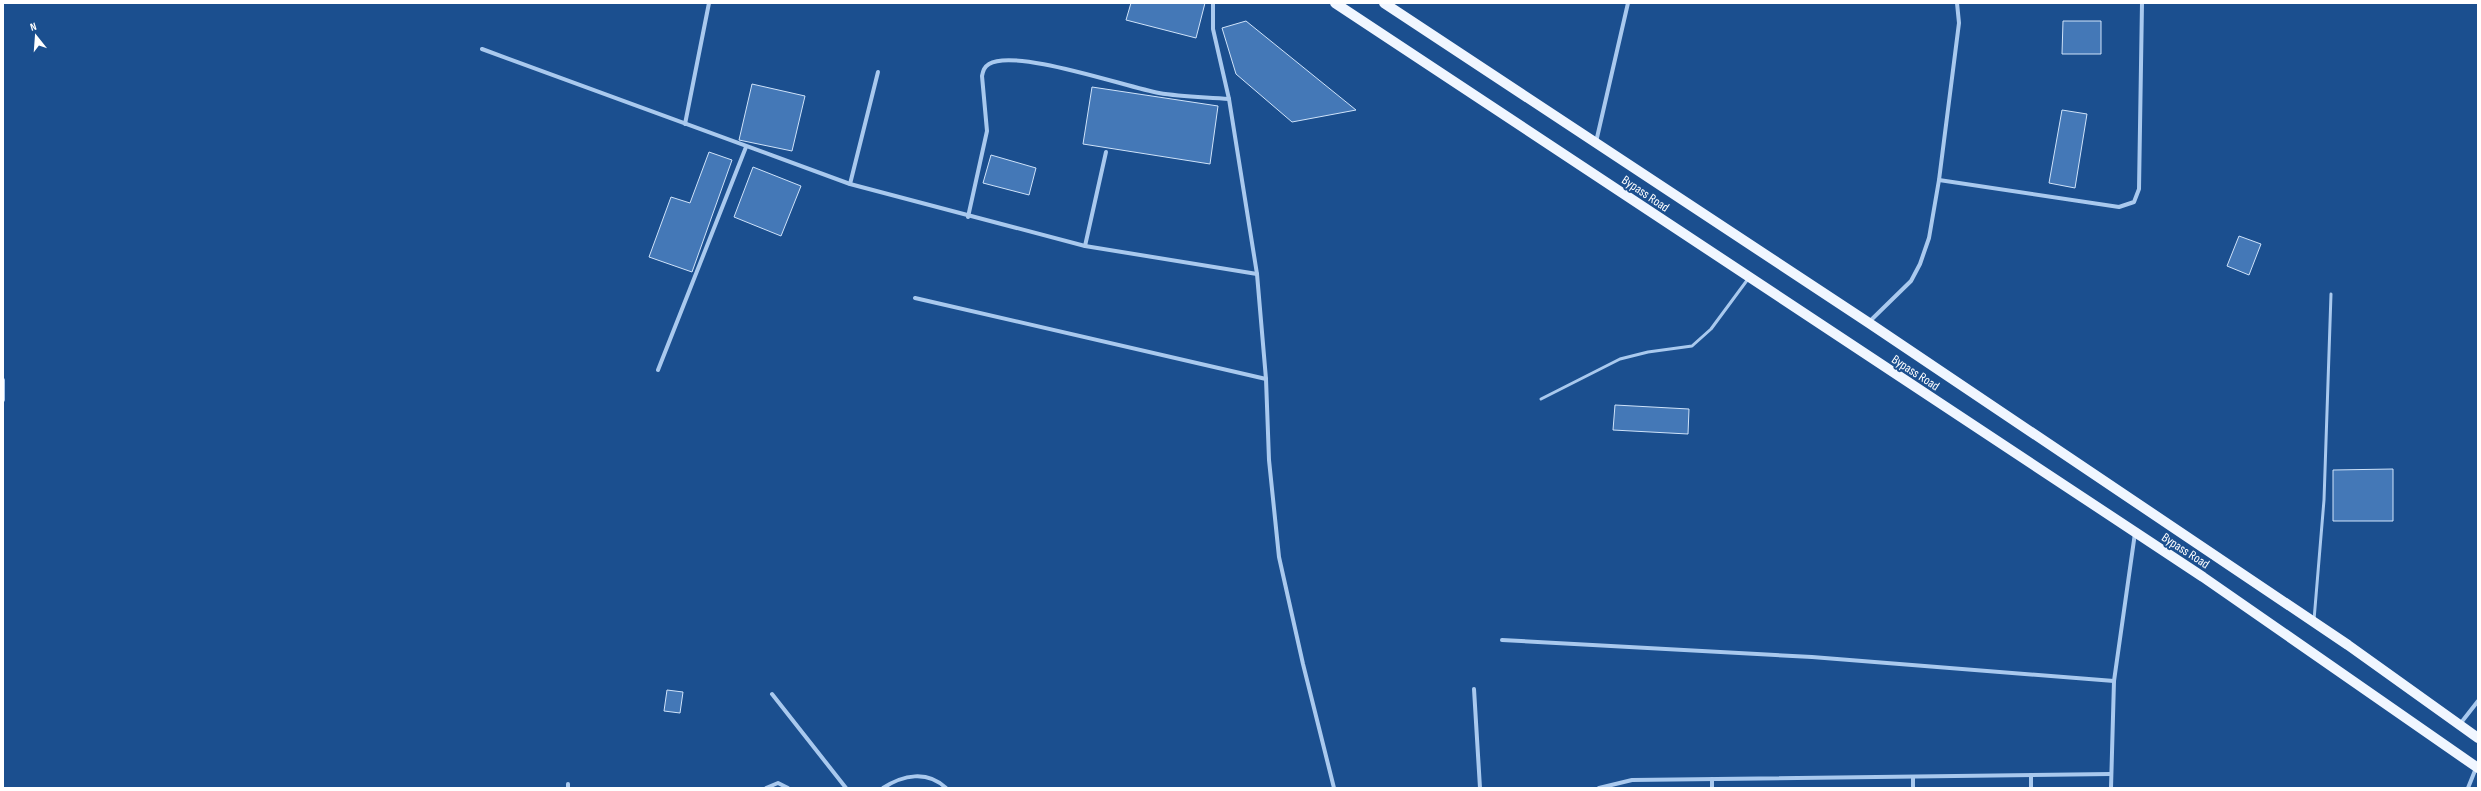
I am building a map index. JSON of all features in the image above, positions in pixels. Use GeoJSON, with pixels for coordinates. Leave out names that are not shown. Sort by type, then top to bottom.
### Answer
{"type":"FeatureCollection","features":[{"type":"Feature","properties":{"kind":"main road","name":"Bypass Road"},"geometry":{"type":"LineString","coordinates":[[1335,3],[2136,532],[2477,768]]}},
{"type":"Feature","properties":{"kind":"main road","name":"Bypass Road"},"geometry":{"type":"LineString","coordinates":[[1384,3],[1869,323],[2314,622],[2478,738]]}},
{"type":"Feature","properties":{"kind":"street"},"geometry":{"type":"LineString","coordinates":[[685,124],[709,3]]}},
{"type":"Feature","properties":{"kind":"street"},"geometry":{"type":"LineString","coordinates":[[1213,3],[1213,29],[1229,99],[1257,274],[1266,379],[1269,460],[1280,564],[1334,788]]}},
{"type":"Feature","properties":{"kind":"street"},"geometry":{"type":"LineString","coordinates":[[1595,142],[1628,3]]}},
{"type":"Feature","properties":{"kind":"street"},"geometry":{"type":"LineString","coordinates":[[1869,323],[1897,298],[1911,281],[1920,264],[1929,238],[1939,180],[1959,23],[1958,3]]}},
{"type":"Feature","properties":{"kind":"street"},"geometry":{"type":"LineString","coordinates":[[1939,180],[2119,207],[2134,202],[2139,189],[2142,3]]}},
{"type":"Feature","properties":{"kind":"street"},"geometry":{"type":"LineString","coordinates":[[482,49],[850,184],[968,217],[1085,246],[1257,274]]}},
{"type":"Feature","properties":{"kind":"street"},"geometry":{"type":"LineString","coordinates":[[968,217],[987,132],[982,76],[984,68],[990,63],[1002,61],[1033,62],[1160,93],[1229,99]]}},
{"type":"Feature","properties":{"kind":"street"},"geometry":{"type":"LineString","coordinates":[[850,184],[878,72]]}},
{"type":"Feature","properties":{"kind":"street"},"geometry":{"type":"LineString","coordinates":[[658,370],[746,147]]}},
{"type":"Feature","properties":{"kind":"street"},"geometry":{"type":"LineString","coordinates":[[1085,246],[1106,152]]}},
{"type":"Feature","properties":{"kind":"street"},"geometry":{"type":"LineString","coordinates":[[915,298],[1266,379]]}},
{"type":"Feature","properties":{"kind":"street"},"geometry":{"type":"LineString","coordinates":[[3,380],[3,400]]}},
{"type":"Feature","properties":{"kind":"street"},"geometry":{"type":"LineString","coordinates":[[2111,788],[2114,681],[2136,532]]}},
{"type":"Feature","properties":{"kind":"street"},"geometry":{"type":"LineString","coordinates":[[1502,640],[1812,657],[2114,681]]}},
{"type":"Feature","properties":{"kind":"street"},"geometry":{"type":"LineString","coordinates":[[1474,689],[1480,788]]}},
{"type":"Feature","properties":{"kind":"street"},"geometry":{"type":"LineString","coordinates":[[772,694],[846,788]]}},
{"type":"Feature","properties":{"kind":"street"},"geometry":{"type":"LineString","coordinates":[[2460,725],[2478,701]]}},
{"type":"Feature","properties":{"kind":"street"},"geometry":{"type":"LineString","coordinates":[[2468,788],[2477,768]]}},
{"type":"Feature","properties":{"kind":"street"},"geometry":{"type":"LineString","coordinates":[[1599,788],[1632,780],[2111,774]]}},
{"type":"Feature","properties":{"kind":"street"},"geometry":{"type":"LineString","coordinates":[[883,788],[897,779],[913,776],[934,779],[946,788]]}},
{"type":"Feature","properties":{"kind":"street"},"geometry":{"type":"LineString","coordinates":[[2031,776],[2031,788]]}},
{"type":"Feature","properties":{"kind":"street"},"geometry":{"type":"LineString","coordinates":[[1913,777],[1913,788]]}},
{"type":"Feature","properties":{"kind":"street"},"geometry":{"type":"LineString","coordinates":[[1712,779],[1712,788]]}},
{"type":"Feature","properties":{"kind":"street"},"geometry":{"type":"LineString","coordinates":[[766,788],[778,782],[788,788]]}},
{"type":"Feature","properties":{"kind":"lane"},"geometry":{"type":"LineString","coordinates":[[1541,399],[1620,359],[1648,352],[1692,346],[1711,329],[1750,277]]}},
{"type":"Feature","properties":{"kind":"lane"},"geometry":{"type":"LineString","coordinates":[[2314,622],[2324,500],[2331,294]]}},
{"type":"Feature","properties":{"kind":"building"},"geometry":{"type":"Polygon","coordinates":[[[1131,3],[1205,3],[1196,38],[1126,20],[1131,3]]]}},
{"type":"Feature","properties":{"kind":"building"},"geometry":{"type":"Polygon","coordinates":[[[1246,21],[1356,110],[1292,122],[1236,74],[1222,28],[1246,21]]]}},
{"type":"Feature","properties":{"kind":"building"},"geometry":{"type":"Polygon","coordinates":[[[2063,21],[2101,21],[2101,54],[2062,54],[2063,21]]]}},
{"type":"Feature","properties":{"kind":"building"},"geometry":{"type":"Polygon","coordinates":[[[752,84],[805,96],[792,151],[739,140],[752,84]]]}},
{"type":"Feature","properties":{"kind":"building"},"geometry":{"type":"Polygon","coordinates":[[[1092,87],[1218,106],[1210,164],[1083,144],[1092,87]]]}},
{"type":"Feature","properties":{"kind":"building"},"geometry":{"type":"Polygon","coordinates":[[[2062,110],[2087,114],[2075,188],[2049,183],[2062,110]]]}},
{"type":"Feature","properties":{"kind":"building"},"geometry":{"type":"Polygon","coordinates":[[[709,152],[732,160],[692,272],[649,257],[671,197],[690,203],[709,152]]]}},
{"type":"Feature","properties":{"kind":"building"},"geometry":{"type":"Polygon","coordinates":[[[991,155],[1036,168],[1029,195],[983,183],[991,155]]]}},
{"type":"Feature","properties":{"kind":"building"},"geometry":{"type":"Polygon","coordinates":[[[753,167],[801,186],[781,236],[734,217],[753,167]]]}},
{"type":"Feature","properties":{"kind":"building"},"geometry":{"type":"Polygon","coordinates":[[[2239,236],[2261,244],[2249,275],[2227,266],[2239,236]]]}},
{"type":"Feature","properties":{"kind":"building"},"geometry":{"type":"Polygon","coordinates":[[[1615,405],[1689,409],[1688,434],[1613,430],[1615,405]]]}},
{"type":"Feature","properties":{"kind":"building"},"geometry":{"type":"Polygon","coordinates":[[[2393,469],[2393,521],[2333,521],[2333,470],[2393,469]]]}},
{"type":"Feature","properties":{"kind":"building"},"geometry":{"type":"Polygon","coordinates":[[[667,690],[683,692],[680,713],[664,711],[667,690]]]}}]}
